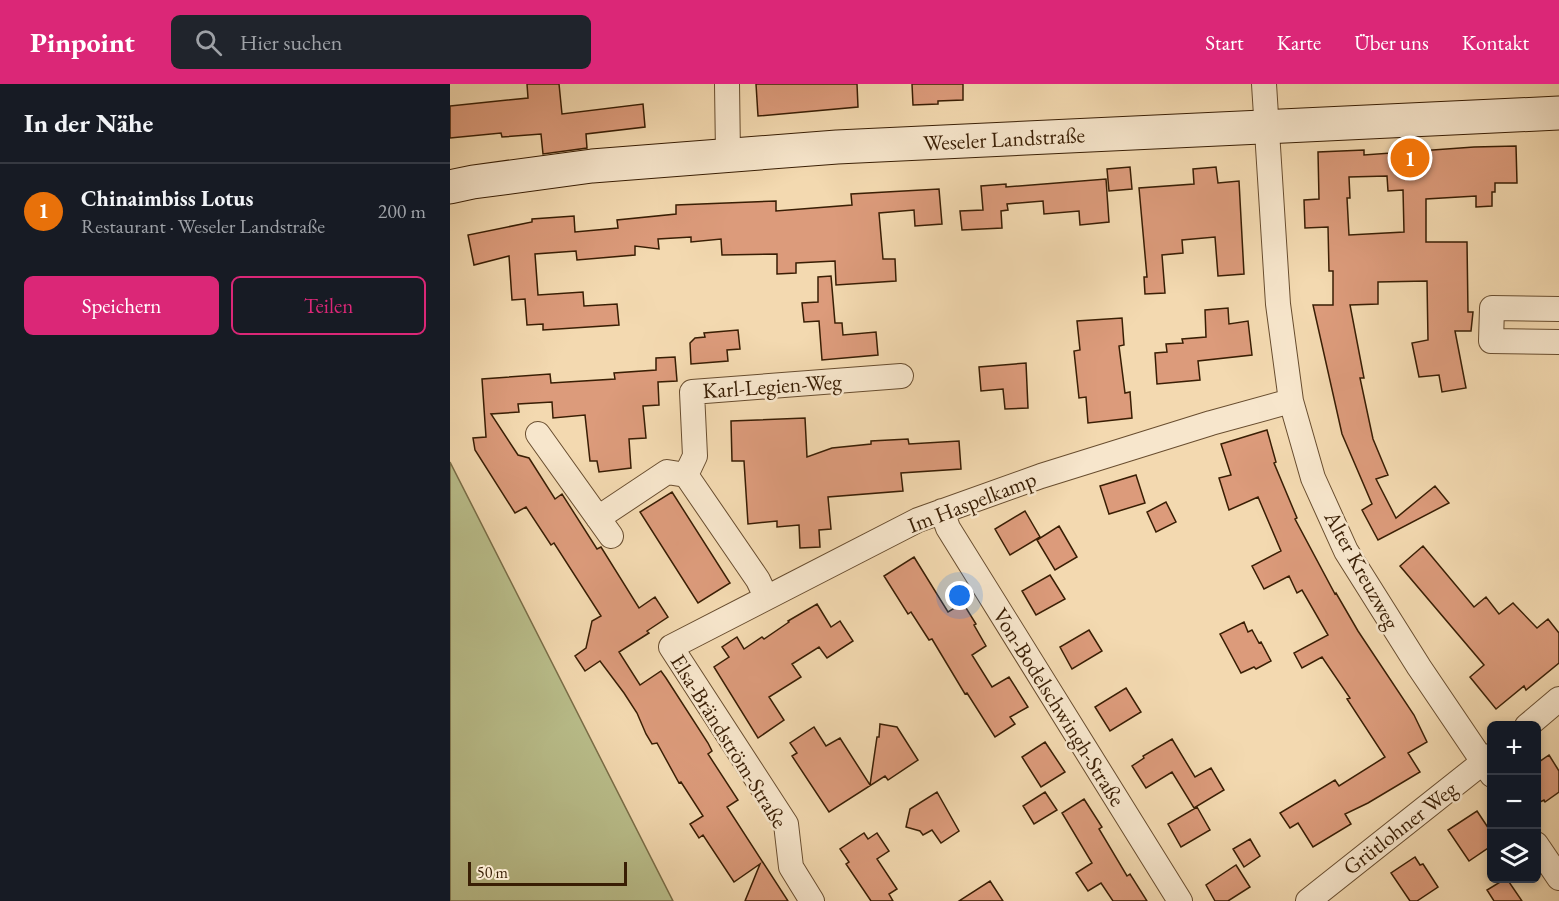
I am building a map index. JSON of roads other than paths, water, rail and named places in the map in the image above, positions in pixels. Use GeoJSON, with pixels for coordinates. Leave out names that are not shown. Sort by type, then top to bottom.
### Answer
{"type":"FeatureCollection","features":[{"type":"Feature","properties":{"kind":"street"},"geometry":{"type":"LineString","coordinates":[[727,84],[728,154]]}},
{"type":"Feature","properties":{"kind":"street","name":"Alter Kreuzweg"},"geometry":{"type":"LineString","coordinates":[[1264,84],[1278,304],[1291,401],[1313,478],[1346,551],[1419,668],[1487,761]]}},
{"type":"Feature","properties":{"kind":"street","name":"Weseler Landstraße"},"geometry":{"type":"LineString","coordinates":[[450,187],[583,167],[728,154],[849,146],[1559,112]]}},
{"type":"Feature","properties":{"kind":"street"},"geometry":{"type":"LineString","coordinates":[[1559,309],[1492,308],[1491,341],[1559,342]]}},
{"type":"Feature","properties":{"kind":"street","name":"Karl-Legien-Weg"},"geometry":{"type":"LineString","coordinates":[[686,475],[695,456],[692,392],[901,376]]}},
{"type":"Feature","properties":{"kind":"street","name":"Im Haspelkamp"},"geometry":{"type":"LineString","coordinates":[[671,647],[918,520],[1117,451],[1291,401]]}},
{"type":"Feature","properties":{"kind":"street"},"geometry":{"type":"LineString","coordinates":[[538,434],[604,527],[667,472],[686,475],[758,580],[766,597]]}},
{"type":"Feature","properties":{"kind":"street","name":"Von-Bodelschwingh-Straße"},"geometry":{"type":"LineString","coordinates":[[942,511],[948,528],[1180,901]]}},
{"type":"Feature","properties":{"kind":"street","name":"Elsa-Brändström-Straße"},"geometry":{"type":"LineString","coordinates":[[671,647],[786,824],[791,867],[812,901]]}},
{"type":"Feature","properties":{"kind":"street"},"geometry":{"type":"LineString","coordinates":[[1533,721],[1559,699]]}},
{"type":"Feature","properties":{"kind":"street","name":"Grütlohner Weg"},"geometry":{"type":"LineString","coordinates":[[1308,901],[1487,766]]}},
{"type":"Feature","properties":{"kind":"street"},"geometry":{"type":"LineString","coordinates":[[1541,851],[1559,878]]}},
{"type":"Feature","properties":{"kind":"place","name":"Chinaimbiss Lotus"},"geometry":{"type":"Point","coordinates":[1410,158]}}]}
